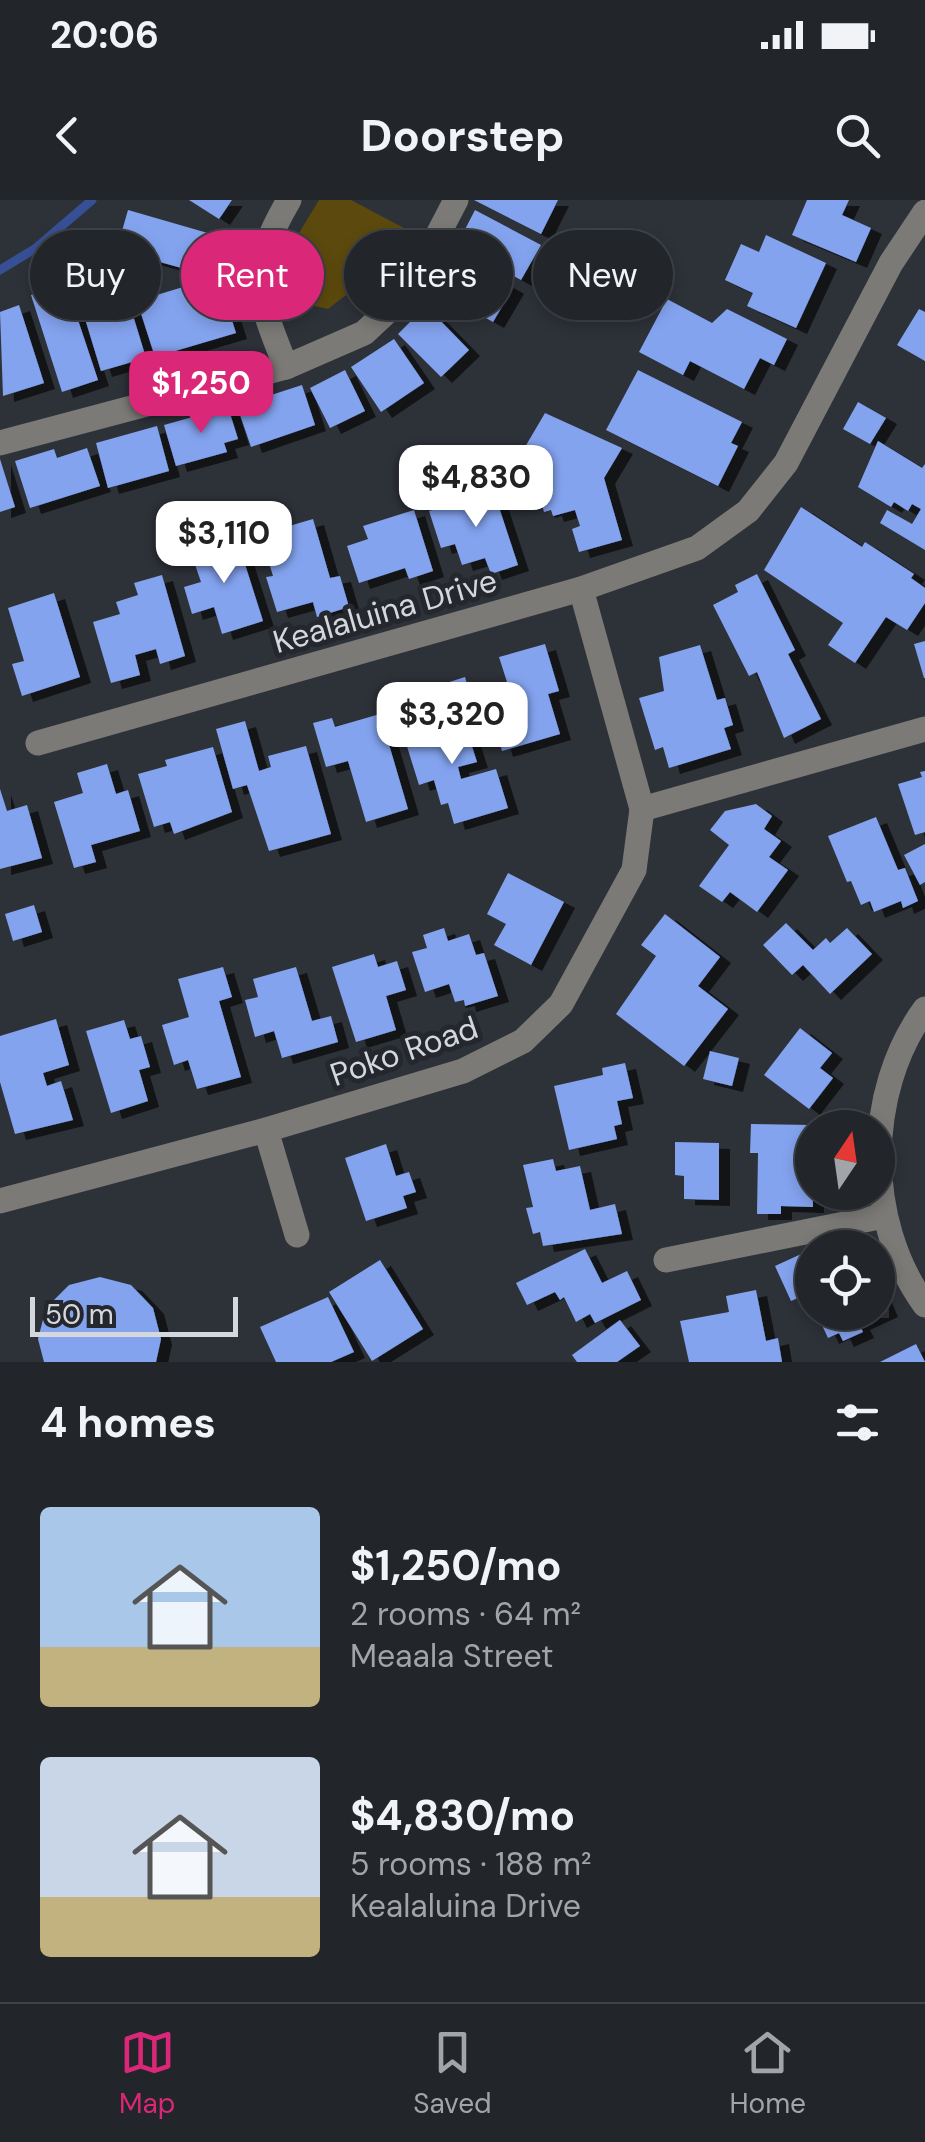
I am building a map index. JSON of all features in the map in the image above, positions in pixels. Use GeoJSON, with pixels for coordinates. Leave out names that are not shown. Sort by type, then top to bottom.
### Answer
{"type":"FeatureCollection","features":[{"type":"Feature","properties":{"kind":"street"},"geometry":{"type":"LineString","coordinates":[[286,367],[261,305],[259,270],[271,231],[288,200]]}},
{"type":"Feature","properties":{"kind":"street"},"geometry":{"type":"LineString","coordinates":[[0,442],[286,367],[364,333],[408,292],[456,200]]}},
{"type":"Feature","properties":{"kind":"street","name":"Kealaluina Drive"},"geometry":{"type":"LineString","coordinates":[[38,743],[581,589],[696,548],[748,511],[786,463],[891,263],[925,212]]}},
{"type":"Feature","properties":{"kind":"street","name":"Poko Road"},"geometry":{"type":"LineString","coordinates":[[0,1202],[266,1130],[463,1071],[524,1041],[561,1004],[634,870],[642,808],[581,589]]}},
{"type":"Feature","properties":{"kind":"street"},"geometry":{"type":"LineString","coordinates":[[642,808],[925,730]]}},
{"type":"Feature","properties":{"kind":"street"},"geometry":{"type":"LineString","coordinates":[[925,1009],[891,1068],[880,1170],[884,1216],[906,1280],[925,1305]]}},
{"type":"Feature","properties":{"kind":"street"},"geometry":{"type":"LineString","coordinates":[[266,1130],[297,1235]]}},
{"type":"Feature","properties":{"kind":"street"},"geometry":{"type":"LineString","coordinates":[[666,1260],[884,1216]]}},
{"type":"Feature","properties":{"kind":"shaded area"},"geometry":{"type":"Polygon","coordinates":[[[319,200],[351,200],[404,228],[344,230],[344,297],[328,309],[324,308],[324,230],[301,230],[319,200]]]}},
{"type":"Feature","properties":{"kind":"building"},"geometry":{"type":"Polygon","coordinates":[[[189,200],[232,200],[219,219],[189,200]]]}},
{"type":"Feature","properties":{"kind":"building"},"geometry":{"type":"Polygon","coordinates":[[[474,200],[558,200],[543,230],[533,230],[474,200]]]}},
{"type":"Feature","properties":{"kind":"building"},"geometry":{"type":"Polygon","coordinates":[[[807,200],[849,200],[842,215],[871,228],[856,262],[792,235],[807,200]]]}},
{"type":"Feature","properties":{"kind":"building"},"geometry":{"type":"Polygon","coordinates":[[[128,210],[197,230],[181,230],[181,268],[161,262],[161,230],[122,230],[128,210]]]}},
{"type":"Feature","properties":{"kind":"building"},"geometry":{"type":"Polygon","coordinates":[[[475,210],[513,230],[465,230],[475,210]]]}},
{"type":"Feature","properties":{"kind":"building"},"geometry":{"type":"Polygon","coordinates":[[[513,230],[533,241],[533,259],[521,280],[513,276],[513,230]]]}},
{"type":"Feature","properties":{"kind":"building"},"geometry":{"type":"Polygon","coordinates":[[[766,235],[826,263],[796,328],[747,306],[753,293],[725,280],[741,244],[759,252],[766,235]]]}},
{"type":"Feature","properties":{"kind":"building"},"geometry":{"type":"Polygon","coordinates":[[[181,288],[181,320],[232,320],[236,333],[155,357],[143,320],[161,320],[161,294],[181,288]]]}},
{"type":"Feature","properties":{"kind":"building"},"geometry":{"type":"Polygon","coordinates":[[[673,302],[712,323],[727,309],[787,339],[774,365],[760,358],[744,389],[690,361],[683,375],[639,352],[656,320],[673,320],[673,302]]]}},
{"type":"Feature","properties":{"kind":"building"},"geometry":{"type":"Polygon","coordinates":[[[19,305],[44,383],[3,396],[0,312],[19,305]]]}},
{"type":"Feature","properties":{"kind":"building"},"geometry":{"type":"Polygon","coordinates":[[[919,309],[925,312],[925,361],[897,345],[919,309]]]}},
{"type":"Feature","properties":{"kind":"building"},"geometry":{"type":"Polygon","coordinates":[[[39,320],[78,320],[98,380],[62,392],[39,320]]]}},
{"type":"Feature","properties":{"kind":"building"},"geometry":{"type":"Polygon","coordinates":[[[85,320],[134,320],[146,358],[101,371],[85,320]]]}},
{"type":"Feature","properties":{"kind":"building"},"geometry":{"type":"Polygon","coordinates":[[[412,320],[440,320],[469,350],[441,377],[398,334],[412,320]]]}},
{"type":"Feature","properties":{"kind":"building"},"geometry":{"type":"Polygon","coordinates":[[[394,339],[424,383],[381,412],[351,367],[394,339]]]}},
{"type":"Feature","properties":{"kind":"building"},"geometry":{"type":"Polygon","coordinates":[[[345,370],[365,411],[330,428],[310,388],[345,370]]]}},
{"type":"Feature","properties":{"kind":"building"},"geometry":{"type":"Polygon","coordinates":[[[638,370],[742,422],[731,443],[738,446],[718,486],[606,430],[638,370]]]}},
{"type":"Feature","properties":{"kind":"building"},"geometry":{"type":"Polygon","coordinates":[[[302,385],[315,425],[251,447],[237,406],[302,385]]]}},
{"type":"Feature","properties":{"kind":"building"},"geometry":{"type":"Polygon","coordinates":[[[858,402],[886,418],[870,444],[843,429],[858,402]]]}},
{"type":"Feature","properties":{"kind":"building"},"geometry":{"type":"Polygon","coordinates":[[[228,407],[238,439],[224,443],[227,452],[176,466],[164,425],[228,407]]]}},
{"type":"Feature","properties":{"kind":"building"},"geometry":{"type":"Polygon","coordinates":[[[545,413],[622,448],[604,478],[622,540],[579,552],[572,529],[580,526],[575,510],[553,516],[551,510],[544,512],[525,447],[545,413]]]}},
{"type":"Feature","properties":{"kind":"building"},"geometry":{"type":"Polygon","coordinates":[[[157,426],[169,471],[108,488],[96,443],[157,426]]]}},
{"type":"Feature","properties":{"kind":"building"},"geometry":{"type":"Polygon","coordinates":[[[878,441],[922,468],[925,464],[925,550],[880,523],[887,510],[912,524],[921,509],[912,504],[908,511],[894,502],[891,507],[858,487],[878,441]]]}},
{"type":"Feature","properties":{"kind":"building"},"geometry":{"type":"Polygon","coordinates":[[[87,448],[100,486],[30,508],[15,461],[54,449],[57,458],[87,448]]]}},
{"type":"Feature","properties":{"kind":"building"},"geometry":{"type":"Polygon","coordinates":[[[0,459],[15,507],[0,512],[0,459]]]}},
{"type":"Feature","properties":{"kind":"building"},"geometry":{"type":"Polygon","coordinates":[[[491,483],[518,565],[491,574],[485,558],[462,565],[455,544],[441,548],[429,511],[470,498],[468,491],[491,483]]]}},
{"type":"Feature","properties":{"kind":"building"},"geometry":{"type":"Polygon","coordinates":[[[801,507],[862,547],[865,542],[914,574],[911,578],[925,588],[925,603],[907,630],[886,617],[855,663],[828,645],[843,623],[764,570],[801,507]]]}},
{"type":"Feature","properties":{"kind":"building"},"geometry":{"type":"Polygon","coordinates":[[[414,510],[433,571],[409,579],[405,568],[359,583],[347,546],[368,539],[363,526],[414,510]]]}},
{"type":"Feature","properties":{"kind":"building"},"geometry":{"type":"Polygon","coordinates":[[[313,519],[330,578],[340,576],[349,607],[317,617],[313,602],[277,612],[266,577],[273,576],[264,547],[276,544],[272,531],[313,519]]]}},
{"type":"Feature","properties":{"kind":"building"},"geometry":{"type":"Polygon","coordinates":[[[236,536],[263,621],[222,634],[214,607],[192,614],[184,587],[201,582],[190,550],[236,536]]]}},
{"type":"Feature","properties":{"kind":"building"},"geometry":{"type":"Polygon","coordinates":[[[757,574],[795,650],[788,654],[821,719],[784,738],[757,672],[749,676],[713,605],[738,592],[735,585],[757,574]]]}},
{"type":"Feature","properties":{"kind":"building"},"geometry":{"type":"Polygon","coordinates":[[[162,575],[185,656],[160,664],[156,649],[135,655],[140,675],[111,683],[93,622],[120,614],[116,602],[138,595],[134,583],[162,575]]]}},
{"type":"Feature","properties":{"kind":"building"},"geometry":{"type":"Polygon","coordinates":[[[54,593],[80,677],[22,696],[12,664],[24,661],[8,608],[54,593]]]}},
{"type":"Feature","properties":{"kind":"building"},"geometry":{"type":"Polygon","coordinates":[[[925,641],[925,678],[924,678],[914,644],[925,641]]]}},
{"type":"Feature","properties":{"kind":"building"},"geometry":{"type":"Polygon","coordinates":[[[545,644],[559,691],[548,694],[560,734],[502,751],[483,688],[507,682],[499,657],[545,644]]]}},
{"type":"Feature","properties":{"kind":"building"},"geometry":{"type":"Polygon","coordinates":[[[700,645],[717,700],[725,698],[733,725],[724,728],[731,749],[669,768],[663,747],[655,750],[639,698],[664,691],[659,657],[700,645]]]}},
{"type":"Feature","properties":{"kind":"building"},"geometry":{"type":"Polygon","coordinates":[[[465,677],[473,704],[445,713],[437,686],[465,677]]]}},
{"type":"Feature","properties":{"kind":"building"},"geometry":{"type":"Polygon","coordinates":[[[461,712],[477,762],[458,767],[461,779],[496,769],[508,808],[454,824],[448,803],[441,805],[434,780],[419,785],[400,724],[461,712]]]}},
{"type":"Feature","properties":{"kind":"building"},"geometry":{"type":"Polygon","coordinates":[[[380,714],[408,809],[366,822],[348,761],[326,767],[313,723],[332,718],[335,727],[380,714]]]}},
{"type":"Feature","properties":{"kind":"building"},"geometry":{"type":"Polygon","coordinates":[[[245,721],[259,771],[271,767],[268,756],[306,746],[331,834],[269,851],[247,785],[233,789],[216,729],[245,721]]]}},
{"type":"Feature","properties":{"kind":"building"},"geometry":{"type":"Polygon","coordinates":[[[213,747],[232,812],[174,834],[170,822],[154,827],[138,774],[167,766],[165,760],[213,747]]]}},
{"type":"Feature","properties":{"kind":"building"},"geometry":{"type":"Polygon","coordinates":[[[107,764],[116,794],[128,790],[140,831],[91,845],[96,862],[74,868],[54,802],[83,793],[77,773],[107,764]]]}},
{"type":"Feature","properties":{"kind":"building"},"geometry":{"type":"Polygon","coordinates":[[[925,771],[925,832],[915,835],[898,784],[922,777],[920,772],[925,771]]]}},
{"type":"Feature","properties":{"kind":"building"},"geometry":{"type":"Polygon","coordinates":[[[0,789],[7,811],[27,805],[42,858],[0,869],[0,789]]]}},
{"type":"Feature","properties":{"kind":"building"},"geometry":{"type":"Polygon","coordinates":[[[756,804],[772,816],[764,829],[781,841],[769,857],[788,870],[757,912],[730,892],[722,902],[699,886],[729,845],[710,830],[725,811],[756,804]]]}},
{"type":"Feature","properties":{"kind":"building"},"geometry":{"type":"Polygon","coordinates":[[[876,817],[898,870],[905,868],[918,901],[903,908],[901,901],[874,912],[870,901],[861,905],[851,881],[847,882],[828,836],[876,817]]]}},
{"type":"Feature","properties":{"kind":"building"},"geometry":{"type":"Polygon","coordinates":[[[925,844],[925,882],[920,885],[904,855],[925,844]]]}},
{"type":"Feature","properties":{"kind":"building"},"geometry":{"type":"Polygon","coordinates":[[[508,873],[564,902],[531,965],[494,945],[506,924],[487,914],[508,873]]]}},
{"type":"Feature","properties":{"kind":"building"},"geometry":{"type":"Polygon","coordinates":[[[34,905],[42,932],[13,941],[5,914],[34,905]]]}},
{"type":"Feature","properties":{"kind":"building"},"geometry":{"type":"Polygon","coordinates":[[[665,914],[720,957],[698,986],[728,1009],[684,1066],[616,1014],[656,956],[641,945],[665,914]]]}},
{"type":"Feature","properties":{"kind":"building"},"geometry":{"type":"Polygon","coordinates":[[[786,923],[813,950],[826,938],[830,943],[847,928],[872,954],[830,994],[803,965],[792,975],[763,945],[786,923]]]}},
{"type":"Feature","properties":{"kind":"building"},"geometry":{"type":"Polygon","coordinates":[[[444,928],[448,941],[469,934],[476,955],[484,953],[498,996],[465,1006],[464,1000],[455,1002],[449,984],[425,992],[412,952],[427,948],[423,935],[444,928]]]}},
{"type":"Feature","properties":{"kind":"building"},"geometry":{"type":"Polygon","coordinates":[[[374,954],[378,967],[397,961],[406,990],[386,996],[396,1030],[356,1042],[332,967],[374,954]]]}},
{"type":"Feature","properties":{"kind":"building"},"geometry":{"type":"Polygon","coordinates":[[[223,967],[232,997],[219,1001],[241,1077],[197,1089],[188,1060],[174,1065],[162,1025],[189,1017],[178,979],[223,967]]]}},
{"type":"Feature","properties":{"kind":"building"},"geometry":{"type":"Polygon","coordinates":[[[296,967],[312,1021],[331,1016],[338,1042],[282,1058],[274,1031],[255,1037],[245,1000],[258,997],[253,979],[296,967]]]}},
{"type":"Feature","properties":{"kind":"building"},"geometry":{"type":"Polygon","coordinates":[[[56,1019],[69,1065],[43,1073],[47,1086],[61,1081],[73,1120],[15,1134],[0,1082],[0,1036],[56,1019]]]}},
{"type":"Feature","properties":{"kind":"building"},"geometry":{"type":"Polygon","coordinates":[[[124,1020],[130,1039],[141,1036],[150,1067],[139,1070],[148,1101],[111,1113],[86,1031],[124,1020]]]}},
{"type":"Feature","properties":{"kind":"building"},"geometry":{"type":"Polygon","coordinates":[[[800,1028],[832,1053],[820,1068],[833,1078],[809,1109],[764,1075],[800,1028]]]}},
{"type":"Feature","properties":{"kind":"building"},"geometry":{"type":"Polygon","coordinates":[[[710,1051],[739,1058],[732,1086],[703,1079],[710,1051]]]}},
{"type":"Feature","properties":{"kind":"building"},"geometry":{"type":"Polygon","coordinates":[[[625,1063],[633,1098],[617,1101],[622,1124],[614,1126],[617,1139],[569,1150],[554,1086],[603,1075],[602,1068],[625,1063]]]}},
{"type":"Feature","properties":{"kind":"building"},"geometry":{"type":"Polygon","coordinates":[[[751,1124],[795,1125],[795,1206],[781,1206],[781,1214],[757,1214],[758,1153],[750,1153],[751,1124]]]}},
{"type":"Feature","properties":{"kind":"building"},"geometry":{"type":"Polygon","coordinates":[[[675,1142],[719,1143],[719,1200],[684,1199],[684,1176],[675,1175],[675,1142]]]}},
{"type":"Feature","properties":{"kind":"building"},"geometry":{"type":"Polygon","coordinates":[[[386,1144],[396,1176],[409,1172],[416,1192],[403,1196],[407,1208],[366,1221],[345,1158],[386,1144]]]}},
{"type":"Feature","properties":{"kind":"building"},"geometry":{"type":"Polygon","coordinates":[[[553,1159],[556,1171],[580,1166],[590,1210],[615,1204],[622,1234],[543,1246],[540,1232],[533,1234],[526,1208],[533,1207],[523,1165],[553,1159]]]}},
{"type":"Feature","properties":{"kind":"building"},"geometry":{"type":"Polygon","coordinates":[[[585,1249],[602,1283],[627,1271],[641,1300],[595,1323],[590,1314],[576,1322],[564,1297],[560,1300],[555,1292],[527,1305],[516,1283],[585,1249]]]}},
{"type":"Feature","properties":{"kind":"building"},"geometry":{"type":"Polygon","coordinates":[[[795,1257],[795,1299],[791,1301],[775,1266],[795,1257]]]}},
{"type":"Feature","properties":{"kind":"building"},"geometry":{"type":"Polygon","coordinates":[[[380,1260],[423,1329],[372,1361],[329,1292],[380,1260]]]}},
{"type":"Feature","properties":{"kind":"building"},"geometry":{"type":"Polygon","coordinates":[[[100,1277],[131,1285],[153,1308],[161,1339],[156,1362],[44,1362],[38,1339],[46,1308],[69,1285],[100,1277]]]}},
{"type":"Feature","properties":{"kind":"building"},"geometry":{"type":"Polygon","coordinates":[[[756,1290],[766,1341],[778,1338],[782,1362],[689,1362],[680,1321],[729,1312],[726,1296],[756,1290]]]}},
{"type":"Feature","properties":{"kind":"building"},"geometry":{"type":"Polygon","coordinates":[[[328,1297],[354,1352],[331,1362],[276,1362],[260,1327],[328,1297]]]}},
{"type":"Feature","properties":{"kind":"building"},"geometry":{"type":"Polygon","coordinates":[[[620,1320],[640,1346],[617,1362],[577,1362],[572,1355],[620,1320]]]}},
{"type":"Feature","properties":{"kind":"building"},"geometry":{"type":"Polygon","coordinates":[[[824,1330],[863,1332],[843,1341],[839,1333],[828,1338],[824,1330]]]}},
{"type":"Feature","properties":{"kind":"building"},"geometry":{"type":"Polygon","coordinates":[[[916,1344],[925,1362],[880,1362],[916,1344]]]}},
{"type":"Feature","properties":{"kind":"waterway"},"geometry":{"type":"LineString","coordinates":[[0,270],[36,248],[92,200]]}}]}
